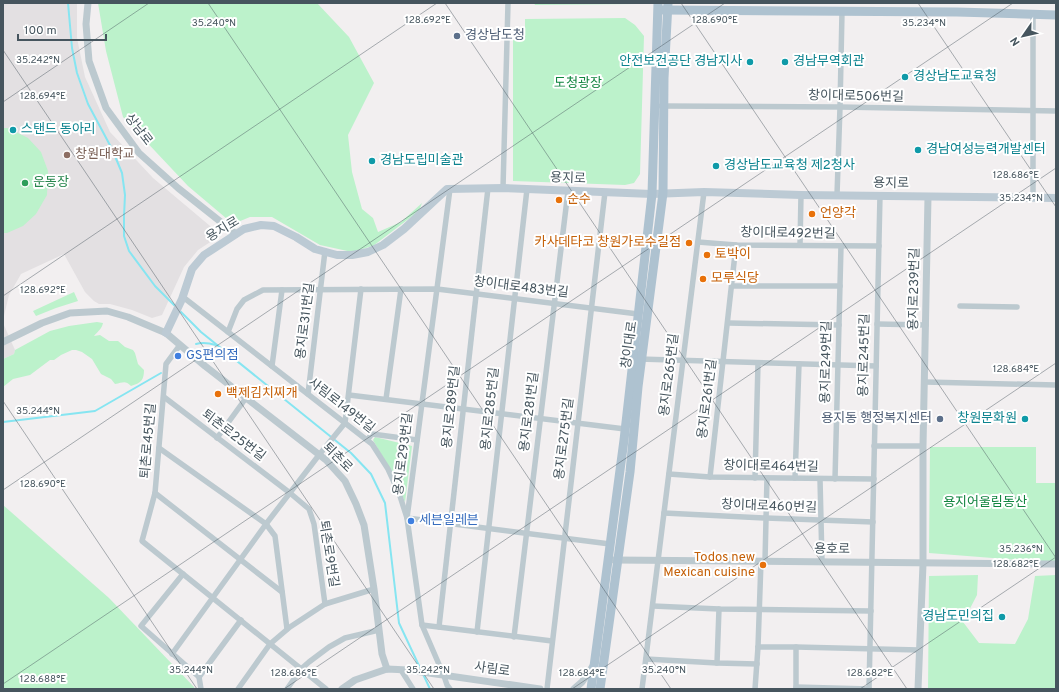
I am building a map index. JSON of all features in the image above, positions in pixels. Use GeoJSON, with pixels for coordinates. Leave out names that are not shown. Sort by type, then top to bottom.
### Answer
{"type":"FeatureCollection","features":[{"type":"Feature","properties":{"kind":"main road"},"geometry":{"type":"LineString","coordinates":[[657,7],[668,6],[842,12],[957,12],[1056,15]]}},
{"type":"Feature","properties":{"kind":"main road","name":"창이대로"},"geometry":{"type":"LineString","coordinates":[[591,689],[631,465],[638,314],[664,78],[668,6]]}},
{"type":"Feature","properties":{"kind":"main road","name":"창이대로"},"geometry":{"type":"LineString","coordinates":[[600,689],[613,560],[610,544],[625,428],[663,193],[657,7]]}},
{"type":"Feature","properties":{"kind":"main road","name":"용지로"},"geometry":{"type":"LineString","coordinates":[[166,333],[183,298],[192,269],[204,256],[244,229],[261,225],[274,226],[315,249],[337,255],[352,255],[368,252],[383,245],[404,229],[447,189],[503,188],[652,194],[704,192],[801,195],[1056,198]]}},
{"type":"Feature","properties":{"kind":"street","name":"상남로"},"geometry":{"type":"LineString","coordinates":[[88,3],[86,24],[90,61],[106,108],[139,153],[178,188],[236,234]]}},
{"type":"Feature","properties":{"kind":"street"},"geometry":{"type":"LineString","coordinates":[[503,188],[508,3]]}},
{"type":"Feature","properties":{"kind":"street"},"geometry":{"type":"LineString","coordinates":[[837,195],[842,12]]}},
{"type":"Feature","properties":{"kind":"street"},"geometry":{"type":"LineString","coordinates":[[1033,15],[1033,198]]}},
{"type":"Feature","properties":{"kind":"street","name":"창이대로506번길"},"geometry":{"type":"LineString","coordinates":[[660,106],[840,107],[1056,111]]}},
{"type":"Feature","properties":{"kind":"street","name":"용지로289번길"},"geometry":{"type":"LineString","coordinates":[[439,627],[488,188]]}},
{"type":"Feature","properties":{"kind":"street","name":"용지로293번길"},"geometry":{"type":"LineString","coordinates":[[407,518],[450,189]]}},
{"type":"Feature","properties":{"kind":"street","name":"용지로285번길"},"geometry":{"type":"LineString","coordinates":[[477,632],[527,189]]}},
{"type":"Feature","properties":{"kind":"street","name":"용지로281번길"},"geometry":{"type":"LineString","coordinates":[[514,637],[568,191]]}},
{"type":"Feature","properties":{"kind":"street","name":"용지로275번길"},"geometry":{"type":"LineString","coordinates":[[547,689],[605,192]]}},
{"type":"Feature","properties":{"kind":"street","name":"용지로265번길"},"geometry":{"type":"LineString","coordinates":[[642,689],[704,192]]}},
{"type":"Feature","properties":{"kind":"street"},"geometry":{"type":"LineString","coordinates":[[800,246],[801,195]]}},
{"type":"Feature","properties":{"kind":"street","name":"용지로245번길"},"geometry":{"type":"LineString","coordinates":[[869,689],[880,196]]}},
{"type":"Feature","properties":{"kind":"street","name":"용지로239번길"},"geometry":{"type":"LineString","coordinates":[[918,689],[923,564],[923,446],[928,197]]}},
{"type":"Feature","properties":{"kind":"street","name":"창이대로492번길"},"geometry":{"type":"LineString","coordinates":[[698,242],[736,245],[879,246]]}},
{"type":"Feature","properties":{"kind":"street","name":"용지로261번길"},"geometry":{"type":"LineString","coordinates":[[710,477],[736,245]]}},
{"type":"Feature","properties":{"kind":"street","name":"용지로249번길"},"geometry":{"type":"LineString","coordinates":[[835,479],[841,246]]}},
{"type":"Feature","properties":{"kind":"street","name":"용지로311번길"},"geometry":{"type":"LineString","coordinates":[[308,394],[325,251]]}},
{"type":"Feature","properties":{"kind":"street"},"geometry":{"type":"LineString","coordinates":[[732,286],[840,286]]}},
{"type":"Feature","properties":{"kind":"street"},"geometry":{"type":"LineString","coordinates":[[386,399],[400,289]]}},
{"type":"Feature","properties":{"kind":"street","name":"창이대로483번길"},"geometry":{"type":"LineString","coordinates":[[228,332],[237,309],[244,300],[263,290],[437,289],[638,314]]}},
{"type":"Feature","properties":{"kind":"street"},"geometry":{"type":"LineString","coordinates":[[272,366],[282,290]]}},
{"type":"Feature","properties":{"kind":"street"},"geometry":{"type":"LineString","coordinates":[[172,654],[266,524],[344,425],[349,395],[361,290]]}},
{"type":"Feature","properties":{"kind":"street","name":"사림로149번길"},"geometry":{"type":"LineString","coordinates":[[183,298],[308,394],[344,425],[372,444],[388,469],[399,493],[407,518],[422,625],[446,685],[450,689]]}},
{"type":"Feature","properties":{"kind":"street"},"geometry":{"type":"LineString","coordinates":[[960,306],[1017,307]]}},
{"type":"Feature","properties":{"kind":"street","name":"퇴촌로"},"geometry":{"type":"LineString","coordinates":[[3,342],[42,322],[70,314],[106,312],[121,315],[166,333],[246,398],[321,453],[344,480],[356,504],[364,525],[382,654],[387,669]]}},
{"type":"Feature","properties":{"kind":"street"},"geometry":{"type":"LineString","coordinates":[[728,323],[839,325]]}},
{"type":"Feature","properties":{"kind":"street"},"geometry":{"type":"LineString","coordinates":[[877,324],[926,325]]}},
{"type":"Feature","properties":{"kind":"street","name":"퇴촌로45번길"},"geometry":{"type":"LineString","coordinates":[[180,345],[166,364],[155,493],[142,541],[183,574]]}},
{"type":"Feature","properties":{"kind":"street"},"geometry":{"type":"LineString","coordinates":[[637,359],[876,366]]}},
{"type":"Feature","properties":{"kind":"street"},"geometry":{"type":"LineString","coordinates":[[755,478],[758,362]]}},
{"type":"Feature","properties":{"kind":"street"},"geometry":{"type":"LineString","coordinates":[[795,478],[799,364]]}},
{"type":"Feature","properties":{"kind":"street"},"geometry":{"type":"LineString","coordinates":[[925,382],[1056,385]]}},
{"type":"Feature","properties":{"kind":"street"},"geometry":{"type":"LineString","coordinates":[[349,395],[625,428]]}},
{"type":"Feature","properties":{"kind":"street","name":"퇴촌로25번길"},"geometry":{"type":"LineString","coordinates":[[164,397],[290,493]]}},
{"type":"Feature","properties":{"kind":"street"},"geometry":{"type":"LineString","coordinates":[[217,438],[246,398]]}},
{"type":"Feature","properties":{"kind":"street"},"geometry":{"type":"LineString","coordinates":[[367,440],[372,434],[417,440]]}},
{"type":"Feature","properties":{"kind":"street"},"geometry":{"type":"LineString","coordinates":[[874,446],[923,446]]}},
{"type":"Feature","properties":{"kind":"street"},"geometry":{"type":"LineString","coordinates":[[159,448],[266,524],[275,536],[287,629]]}},
{"type":"Feature","properties":{"kind":"street","name":"창이대로464번길"},"geometry":{"type":"LineString","coordinates":[[669,474],[710,477],[874,480]]}},
{"type":"Feature","properties":{"kind":"street"},"geometry":{"type":"LineString","coordinates":[[755,689],[766,518],[767,478]]}},
{"type":"Feature","properties":{"kind":"street"},"geometry":{"type":"LineString","coordinates":[[820,479],[822,562]]}},
{"type":"Feature","properties":{"kind":"street"},"geometry":{"type":"LineString","coordinates":[[155,493],[282,592]]}},
{"type":"Feature","properties":{"kind":"street","name":"퇴촌로9번길"},"geometry":{"type":"LineString","coordinates":[[290,493],[309,509],[314,524],[325,604]]}},
{"type":"Feature","properties":{"kind":"street","name":"창이대로460번길"},"geometry":{"type":"LineString","coordinates":[[664,513],[873,522]]}},
{"type":"Feature","properties":{"kind":"street"},"geometry":{"type":"LineString","coordinates":[[407,518],[610,544]]}},
{"type":"Feature","properties":{"kind":"street","name":"용호로"},"geometry":{"type":"LineString","coordinates":[[613,560],[872,562],[923,564],[1056,564]]}},
{"type":"Feature","properties":{"kind":"street"},"geometry":{"type":"LineString","coordinates":[[201,689],[199,678],[141,626],[183,574],[326,689]]}},
{"type":"Feature","properties":{"kind":"street","name":"퇴촌로9번길"},"geometry":{"type":"LineString","coordinates":[[238,689],[270,644],[287,629],[325,604],[374,589]]}},
{"type":"Feature","properties":{"kind":"street"},"geometry":{"type":"LineString","coordinates":[[652,606],[759,610],[871,611]]}},
{"type":"Feature","properties":{"kind":"street"},"geometry":{"type":"LineString","coordinates":[[717,663],[719,609]]}},
{"type":"Feature","properties":{"kind":"street"},"geometry":{"type":"LineString","coordinates":[[199,678],[241,620]]}},
{"type":"Feature","properties":{"kind":"street"},"geometry":{"type":"LineString","coordinates":[[422,625],[552,642]]}},
{"type":"Feature","properties":{"kind":"street"},"geometry":{"type":"LineString","coordinates":[[287,689],[301,669],[320,653],[346,638],[379,630]]}},
{"type":"Feature","properties":{"kind":"street"},"geometry":{"type":"LineString","coordinates":[[758,647],[919,650]]}},
{"type":"Feature","properties":{"kind":"street"},"geometry":{"type":"LineString","coordinates":[[796,647],[796,688],[869,689]]}},
{"type":"Feature","properties":{"kind":"street"},"geometry":{"type":"LineString","coordinates":[[646,658],[757,664]]}},
{"type":"Feature","properties":{"kind":"street"},"geometry":{"type":"LineString","coordinates":[[574,689],[582,682],[595,664]]}},
{"type":"Feature","properties":{"kind":"street"},"geometry":{"type":"LineString","coordinates":[[342,689],[355,680],[387,669],[405,670],[413,689]]}},
{"type":"Feature","properties":{"kind":"street","name":"사림로"},"geometry":{"type":"LineString","coordinates":[[405,670],[443,675],[508,687],[540,689]]}},
{"type":"Feature","properties":{"kind":"shaded area","name":"창원대학교"},"geometry":{"type":"Polygon","coordinates":[[[3,3],[77,3],[77,38],[85,77],[110,132],[153,178],[216,231],[218,237],[198,250],[184,267],[162,315],[152,318],[132,310],[110,304],[99,304],[94,301],[85,292],[64,254],[21,274],[9,295],[3,320],[3,3]]]}},
{"type":"Feature","properties":{"kind":"shaded area"},"geometry":{"type":"Polygon","coordinates":[[[3,323],[15,350],[14,354],[3,359],[3,323]]]}},
{"type":"Feature","properties":{"kind":"green space"},"geometry":{"type":"Polygon","coordinates":[[[98,3],[317,3],[349,37],[374,83],[348,135],[352,172],[362,209],[373,218],[378,232],[401,222],[422,203],[419,211],[373,246],[352,252],[320,245],[272,217],[250,217],[233,224],[188,186],[123,117],[106,51],[98,3]]]}},
{"type":"Feature","properties":{"kind":"green space"},"geometry":{"type":"Polygon","coordinates":[[[534,3],[638,3],[638,4],[535,5],[534,3]]]}},
{"type":"Feature","properties":{"kind":"green space","name":"도청광장"},"geometry":{"type":"Polygon","coordinates":[[[625,18],[635,25],[644,36],[640,174],[634,183],[625,185],[513,181],[513,38],[522,36],[525,33],[525,19],[625,18]]]}},
{"type":"Feature","properties":{"kind":"green space","name":"운동장"},"geometry":{"type":"Polygon","coordinates":[[[3,128],[8,128],[28,138],[41,152],[48,171],[47,195],[36,214],[23,226],[7,233],[3,233],[3,128]]]}},
{"type":"Feature","properties":{"kind":"green space"},"geometry":{"type":"Polygon","coordinates":[[[74,292],[78,301],[36,316],[33,311],[74,292]]]}},
{"type":"Feature","properties":{"kind":"green space"},"geometry":{"type":"Polygon","coordinates":[[[97,322],[103,323],[101,329],[94,336],[100,335],[109,341],[118,341],[125,347],[133,350],[138,364],[144,370],[143,379],[140,382],[131,386],[125,382],[115,384],[111,379],[101,374],[92,359],[82,352],[72,350],[54,360],[50,360],[30,375],[13,379],[3,387],[3,359],[14,354],[15,350],[50,331],[69,326],[97,322]]]}},
{"type":"Feature","properties":{"kind":"green space"},"geometry":{"type":"Polygon","coordinates":[[[375,437],[412,446],[405,502],[392,473],[373,440],[375,437]]]}},
{"type":"Feature","properties":{"kind":"green space","name":"용지어울림동산"},"geometry":{"type":"Polygon","coordinates":[[[930,447],[1036,447],[1036,483],[1056,483],[1056,563],[929,553],[930,447]]]}},
{"type":"Feature","properties":{"kind":"green space"},"geometry":{"type":"Polygon","coordinates":[[[3,505],[109,598],[195,689],[3,689],[3,505]]]}},
{"type":"Feature","properties":{"kind":"green space"},"geometry":{"type":"Polygon","coordinates":[[[978,575],[977,595],[963,622],[979,643],[1015,644],[1028,619],[1035,576],[1056,575],[1056,689],[928,689],[929,576],[978,575]]]}},
{"type":"Feature","properties":{"kind":"waterway"},"geometry":{"type":"LineString","coordinates":[[68,3],[72,48],[77,73],[88,104],[112,149],[122,173],[125,195],[124,236],[129,251],[155,286],[176,307]]}},
{"type":"Feature","properties":{"kind":"waterway"},"geometry":{"type":"LineString","coordinates":[[179,310],[201,332],[351,453],[371,474],[385,503],[399,623],[421,670]]}},
{"type":"Feature","properties":{"kind":"waterway"},"geometry":{"type":"LineString","coordinates":[[196,344],[206,343],[216,345]]}},
{"type":"Feature","properties":{"kind":"waterway"},"geometry":{"type":"LineString","coordinates":[[3,422],[95,411],[161,373]]}},
{"type":"Feature","properties":{"kind":"waterway"},"geometry":{"type":"LineString","coordinates":[[423,674],[430,689]]}},
{"type":"Feature","properties":{"kind":"place","name":"경상남도청"},"geometry":{"type":"Point","coordinates":[457,36]}},
{"type":"Feature","properties":{"kind":"place","name":"안전보건공단 경남지사"},"geometry":{"type":"Point","coordinates":[750,62]}},
{"type":"Feature","properties":{"kind":"place","name":"경남무역회관"},"geometry":{"type":"Point","coordinates":[785,62]}},
{"type":"Feature","properties":{"kind":"place","name":"경상남도교육청"},"geometry":{"type":"Point","coordinates":[905,77]}},
{"type":"Feature","properties":{"kind":"place","name":"스탠드 동아리"},"geometry":{"type":"Point","coordinates":[13,130]}},
{"type":"Feature","properties":{"kind":"place","name":"경남여성능력개발센터"},"geometry":{"type":"Point","coordinates":[918,150]}},
{"type":"Feature","properties":{"kind":"place","name":"창원대학교"},"geometry":{"type":"Point","coordinates":[67,155]}},
{"type":"Feature","properties":{"kind":"place","name":"경남도립미술관"},"geometry":{"type":"Point","coordinates":[372,161]}},
{"type":"Feature","properties":{"kind":"place","name":"경상남도교육청 제2청사"},"geometry":{"type":"Point","coordinates":[716,166]}},
{"type":"Feature","properties":{"kind":"place","name":"운동장"},"geometry":{"type":"Point","coordinates":[25,183]}},
{"type":"Feature","properties":{"kind":"place","name":"순수"},"geometry":{"type":"Point","coordinates":[559,200]}},
{"type":"Feature","properties":{"kind":"place","name":"언양각"},"geometry":{"type":"Point","coordinates":[812,214]}},
{"type":"Feature","properties":{"kind":"place","name":"카사데타코 창원가로수길점"},"geometry":{"type":"Point","coordinates":[689,243]}},
{"type":"Feature","properties":{"kind":"place","name":"토박이"},"geometry":{"type":"Point","coordinates":[707,255]}},
{"type":"Feature","properties":{"kind":"place","name":"모루식당"},"geometry":{"type":"Point","coordinates":[703,279]}},
{"type":"Feature","properties":{"kind":"place","name":"GS편의점"},"geometry":{"type":"Point","coordinates":[178,356]}},
{"type":"Feature","properties":{"kind":"place","name":"백제김치찌개"},"geometry":{"type":"Point","coordinates":[218,394]}},
{"type":"Feature","properties":{"kind":"place","name":"용지동 행정복지센터"},"geometry":{"type":"Point","coordinates":[940,419]}},
{"type":"Feature","properties":{"kind":"place","name":"창원문화원"},"geometry":{"type":"Point","coordinates":[1025,419]}},
{"type":"Feature","properties":{"kind":"place","name":"세븐일레븐"},"geometry":{"type":"Point","coordinates":[411,521]}},
{"type":"Feature","properties":{"kind":"place","name":"Todos new Mexican cuisine"},"geometry":{"type":"Point","coordinates":[763,565]}},
{"type":"Feature","properties":{"kind":"place","name":"경남도민의집"},"geometry":{"type":"Point","coordinates":[1002,617]}}]}
